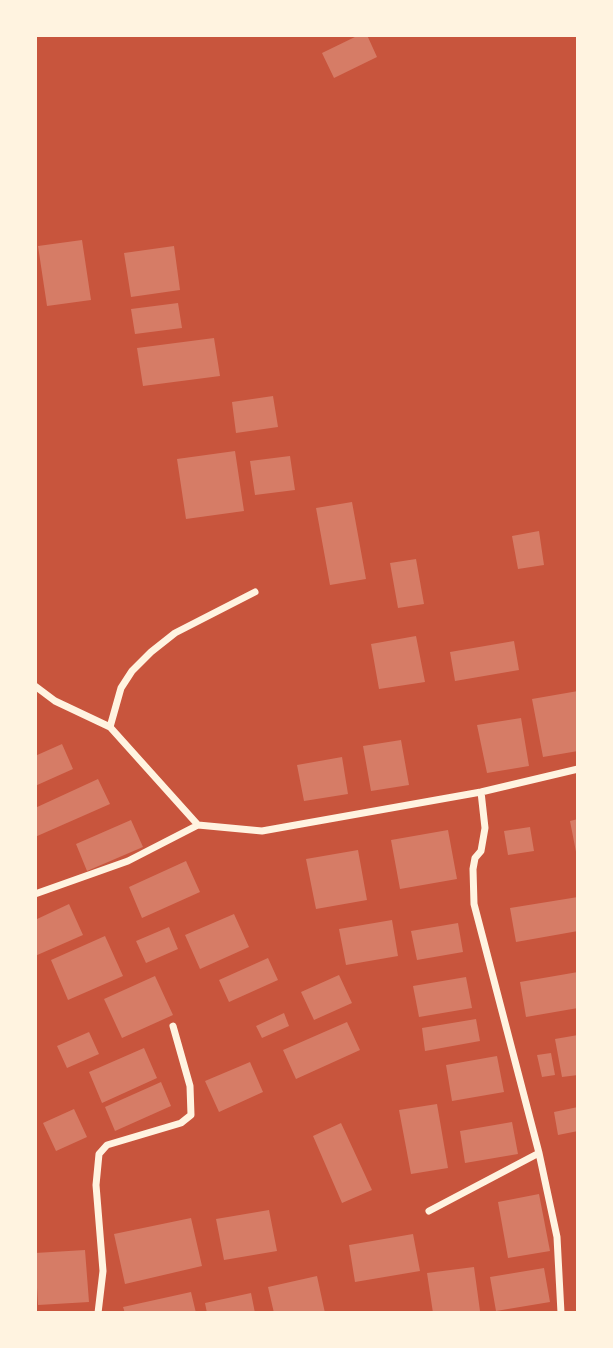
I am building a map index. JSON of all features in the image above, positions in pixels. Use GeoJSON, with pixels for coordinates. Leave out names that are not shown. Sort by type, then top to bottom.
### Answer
{"type":"FeatureCollection","features":[{"type":"Feature","properties":{"kind":"street"},"geometry":{"type":"LineString","coordinates":[[110,727],[121,688],[132,671],[151,652],[175,633],[255,592]]}},
{"type":"Feature","properties":{"kind":"street"},"geometry":{"type":"LineString","coordinates":[[35,686],[55,701],[110,727],[198,825]]}},
{"type":"Feature","properties":{"kind":"street"},"geometry":{"type":"LineString","coordinates":[[35,894],[128,862],[198,825],[262,831],[481,792],[578,769]]}},
{"type":"Feature","properties":{"kind":"street"},"geometry":{"type":"LineString","coordinates":[[481,792],[485,828],[481,851],[475,858],[473,869],[474,904],[539,1153],[556,1237],[561,1313]]}},
{"type":"Feature","properties":{"kind":"street"},"geometry":{"type":"LineString","coordinates":[[98,1313],[103,1271],[96,1185],[99,1154],[107,1146],[181,1123],[191,1115],[190,1086],[173,1026]]}},
{"type":"Feature","properties":{"kind":"street"},"geometry":{"type":"LineString","coordinates":[[429,1211],[539,1153]]}},
{"type":"Feature","properties":{"kind":"building"},"geometry":{"type":"Polygon","coordinates":[[[359,35],[367,35],[377,57],[334,78],[322,53],[359,35]]]}},
{"type":"Feature","properties":{"kind":"building"},"geometry":{"type":"Polygon","coordinates":[[[82,240],[91,300],[47,306],[38,246],[82,240]]]}},
{"type":"Feature","properties":{"kind":"building"},"geometry":{"type":"Polygon","coordinates":[[[174,246],[180,290],[131,297],[124,253],[174,246]]]}},
{"type":"Feature","properties":{"kind":"building"},"geometry":{"type":"Polygon","coordinates":[[[178,303],[182,328],[135,334],[131,309],[178,303]]]}},
{"type":"Feature","properties":{"kind":"building"},"geometry":{"type":"Polygon","coordinates":[[[214,338],[220,376],[143,386],[137,348],[214,338]]]}},
{"type":"Feature","properties":{"kind":"building"},"geometry":{"type":"Polygon","coordinates":[[[273,396],[278,427],[236,433],[232,402],[273,396]]]}},
{"type":"Feature","properties":{"kind":"building"},"geometry":{"type":"Polygon","coordinates":[[[235,451],[244,511],[186,519],[177,459],[235,451]]]}},
{"type":"Feature","properties":{"kind":"building"},"geometry":{"type":"Polygon","coordinates":[[[290,456],[295,490],[255,495],[250,461],[290,456]]]}},
{"type":"Feature","properties":{"kind":"building"},"geometry":{"type":"Polygon","coordinates":[[[352,502],[366,579],[330,585],[316,508],[352,502]]]}},
{"type":"Feature","properties":{"kind":"building"},"geometry":{"type":"Polygon","coordinates":[[[539,531],[544,565],[518,569],[512,536],[539,531]]]}},
{"type":"Feature","properties":{"kind":"building"},"geometry":{"type":"Polygon","coordinates":[[[416,559],[424,604],[398,608],[390,563],[416,559]]]}},
{"type":"Feature","properties":{"kind":"building"},"geometry":{"type":"Polygon","coordinates":[[[416,636],[425,682],[379,689],[371,644],[416,636]]]}},
{"type":"Feature","properties":{"kind":"building"},"geometry":{"type":"Polygon","coordinates":[[[514,641],[519,670],[455,681],[450,652],[514,641]]]}},
{"type":"Feature","properties":{"kind":"building"},"geometry":{"type":"Polygon","coordinates":[[[578,691],[578,751],[543,757],[532,699],[578,691]]]}},
{"type":"Feature","properties":{"kind":"building"},"geometry":{"type":"Polygon","coordinates":[[[521,718],[529,766],[487,773],[477,725],[521,718]]]}},
{"type":"Feature","properties":{"kind":"building"},"geometry":{"type":"Polygon","coordinates":[[[401,740],[409,785],[371,791],[363,746],[401,740]]]}},
{"type":"Feature","properties":{"kind":"building"},"geometry":{"type":"Polygon","coordinates":[[[62,744],[73,769],[35,786],[35,756],[62,744]]]}},
{"type":"Feature","properties":{"kind":"building"},"geometry":{"type":"Polygon","coordinates":[[[342,757],[348,794],[304,801],[297,765],[342,757]]]}},
{"type":"Feature","properties":{"kind":"building"},"geometry":{"type":"Polygon","coordinates":[[[98,779],[110,804],[35,837],[35,808],[98,779]]]}},
{"type":"Feature","properties":{"kind":"building"},"geometry":{"type":"Polygon","coordinates":[[[578,819],[578,857],[577,857],[570,821],[578,819]]]}},
{"type":"Feature","properties":{"kind":"building"},"geometry":{"type":"Polygon","coordinates":[[[131,820],[143,847],[87,871],[76,844],[131,820]]]}},
{"type":"Feature","properties":{"kind":"building"},"geometry":{"type":"Polygon","coordinates":[[[530,827],[534,851],[508,855],[504,831],[530,827]]]}},
{"type":"Feature","properties":{"kind":"building"},"geometry":{"type":"Polygon","coordinates":[[[448,830],[457,879],[400,889],[391,840],[448,830]]]}},
{"type":"Feature","properties":{"kind":"building"},"geometry":{"type":"Polygon","coordinates":[[[358,850],[367,900],[316,909],[306,859],[358,850]]]}},
{"type":"Feature","properties":{"kind":"building"},"geometry":{"type":"Polygon","coordinates":[[[186,861],[200,892],[142,918],[129,887],[186,861]]]}},
{"type":"Feature","properties":{"kind":"building"},"geometry":{"type":"Polygon","coordinates":[[[578,897],[578,931],[516,942],[510,908],[578,897]]]}},
{"type":"Feature","properties":{"kind":"building"},"geometry":{"type":"Polygon","coordinates":[[[69,904],[83,935],[35,956],[35,920],[69,904]]]}},
{"type":"Feature","properties":{"kind":"building"},"geometry":{"type":"Polygon","coordinates":[[[234,914],[249,947],[200,969],[185,935],[234,914]]]}},
{"type":"Feature","properties":{"kind":"building"},"geometry":{"type":"Polygon","coordinates":[[[392,920],[398,956],[346,965],[339,929],[392,920]]]}},
{"type":"Feature","properties":{"kind":"building"},"geometry":{"type":"Polygon","coordinates":[[[458,923],[463,952],[417,960],[411,931],[458,923]]]}},
{"type":"Feature","properties":{"kind":"building"},"geometry":{"type":"Polygon","coordinates":[[[169,927],[178,949],[146,963],[136,941],[169,927]]]}},
{"type":"Feature","properties":{"kind":"building"},"geometry":{"type":"Polygon","coordinates":[[[105,936],[123,976],[68,1000],[51,960],[105,936]]]}},
{"type":"Feature","properties":{"kind":"building"},"geometry":{"type":"Polygon","coordinates":[[[268,958],[278,980],[229,1002],[219,980],[268,958]]]}},
{"type":"Feature","properties":{"kind":"building"},"geometry":{"type":"Polygon","coordinates":[[[578,972],[578,1008],[526,1017],[520,982],[578,972]]]}},
{"type":"Feature","properties":{"kind":"building"},"geometry":{"type":"Polygon","coordinates":[[[339,975],[352,1003],[314,1020],[301,992],[339,975]]]}},
{"type":"Feature","properties":{"kind":"building"},"geometry":{"type":"Polygon","coordinates":[[[155,976],[173,1015],[122,1038],[104,999],[155,976]]]}},
{"type":"Feature","properties":{"kind":"building"},"geometry":{"type":"Polygon","coordinates":[[[466,977],[472,1008],[419,1017],[413,986],[466,977]]]}},
{"type":"Feature","properties":{"kind":"building"},"geometry":{"type":"Polygon","coordinates":[[[284,1013],[289,1026],[262,1038],[256,1026],[284,1013]]]}},
{"type":"Feature","properties":{"kind":"building"},"geometry":{"type":"Polygon","coordinates":[[[476,1019],[480,1041],[425,1051],[422,1028],[476,1019]]]}},
{"type":"Feature","properties":{"kind":"building"},"geometry":{"type":"Polygon","coordinates":[[[347,1022],[360,1050],[296,1079],[283,1050],[347,1022]]]}},
{"type":"Feature","properties":{"kind":"building"},"geometry":{"type":"Polygon","coordinates":[[[89,1032],[99,1054],[67,1068],[57,1046],[89,1032]]]}},
{"type":"Feature","properties":{"kind":"building"},"geometry":{"type":"Polygon","coordinates":[[[578,1035],[578,1075],[562,1077],[555,1039],[578,1035]]]}},
{"type":"Feature","properties":{"kind":"building"},"geometry":{"type":"Polygon","coordinates":[[[144,1048],[157,1078],[102,1103],[89,1072],[144,1048]]]}},
{"type":"Feature","properties":{"kind":"building"},"geometry":{"type":"Polygon","coordinates":[[[551,1053],[555,1075],[542,1077],[537,1055],[551,1053]]]}},
{"type":"Feature","properties":{"kind":"building"},"geometry":{"type":"Polygon","coordinates":[[[497,1056],[504,1092],[452,1101],[446,1065],[497,1056]]]}},
{"type":"Feature","properties":{"kind":"building"},"geometry":{"type":"Polygon","coordinates":[[[250,1062],[263,1092],[219,1112],[205,1081],[250,1062]]]}},
{"type":"Feature","properties":{"kind":"building"},"geometry":{"type":"Polygon","coordinates":[[[161,1082],[171,1106],[115,1131],[105,1107],[161,1082]]]}},
{"type":"Feature","properties":{"kind":"building"},"geometry":{"type":"Polygon","coordinates":[[[437,1104],[448,1168],[411,1174],[399,1110],[437,1104]]]}},
{"type":"Feature","properties":{"kind":"building"},"geometry":{"type":"Polygon","coordinates":[[[578,1107],[578,1131],[558,1135],[554,1112],[578,1107]]]}},
{"type":"Feature","properties":{"kind":"building"},"geometry":{"type":"Polygon","coordinates":[[[74,1109],[87,1137],[56,1151],[43,1123],[74,1109]]]}},
{"type":"Feature","properties":{"kind":"building"},"geometry":{"type":"Polygon","coordinates":[[[512,1122],[518,1154],[465,1163],[460,1131],[512,1122]]]}},
{"type":"Feature","properties":{"kind":"building"},"geometry":{"type":"Polygon","coordinates":[[[341,1123],[372,1190],[342,1203],[313,1136],[341,1123]]]}},
{"type":"Feature","properties":{"kind":"building"},"geometry":{"type":"Polygon","coordinates":[[[539,1194],[550,1251],[508,1258],[498,1202],[539,1194]]]}},
{"type":"Feature","properties":{"kind":"building"},"geometry":{"type":"Polygon","coordinates":[[[269,1210],[277,1251],[224,1260],[216,1219],[269,1210]]]}},
{"type":"Feature","properties":{"kind":"building"},"geometry":{"type":"Polygon","coordinates":[[[191,1218],[202,1266],[125,1284],[114,1234],[191,1218]]]}},
{"type":"Feature","properties":{"kind":"building"},"geometry":{"type":"Polygon","coordinates":[[[413,1234],[420,1271],[355,1282],[349,1245],[413,1234]]]}},
{"type":"Feature","properties":{"kind":"building"},"geometry":{"type":"Polygon","coordinates":[[[85,1250],[89,1302],[38,1305],[35,1253],[85,1250]]]}},
{"type":"Feature","properties":{"kind":"building"},"geometry":{"type":"Polygon","coordinates":[[[474,1267],[480,1311],[433,1313],[427,1273],[474,1267]]]}},
{"type":"Feature","properties":{"kind":"building"},"geometry":{"type":"Polygon","coordinates":[[[544,1268],[550,1302],[496,1311],[490,1277],[544,1268]]]}},
{"type":"Feature","properties":{"kind":"building"},"geometry":{"type":"Polygon","coordinates":[[[317,1276],[325,1313],[274,1313],[268,1287],[317,1276]]]}},
{"type":"Feature","properties":{"kind":"building"},"geometry":{"type":"Polygon","coordinates":[[[191,1292],[196,1313],[125,1313],[123,1307],[191,1292]]]}},
{"type":"Feature","properties":{"kind":"building"},"geometry":{"type":"Polygon","coordinates":[[[251,1293],[255,1313],[207,1313],[205,1303],[251,1293]]]}}]}
